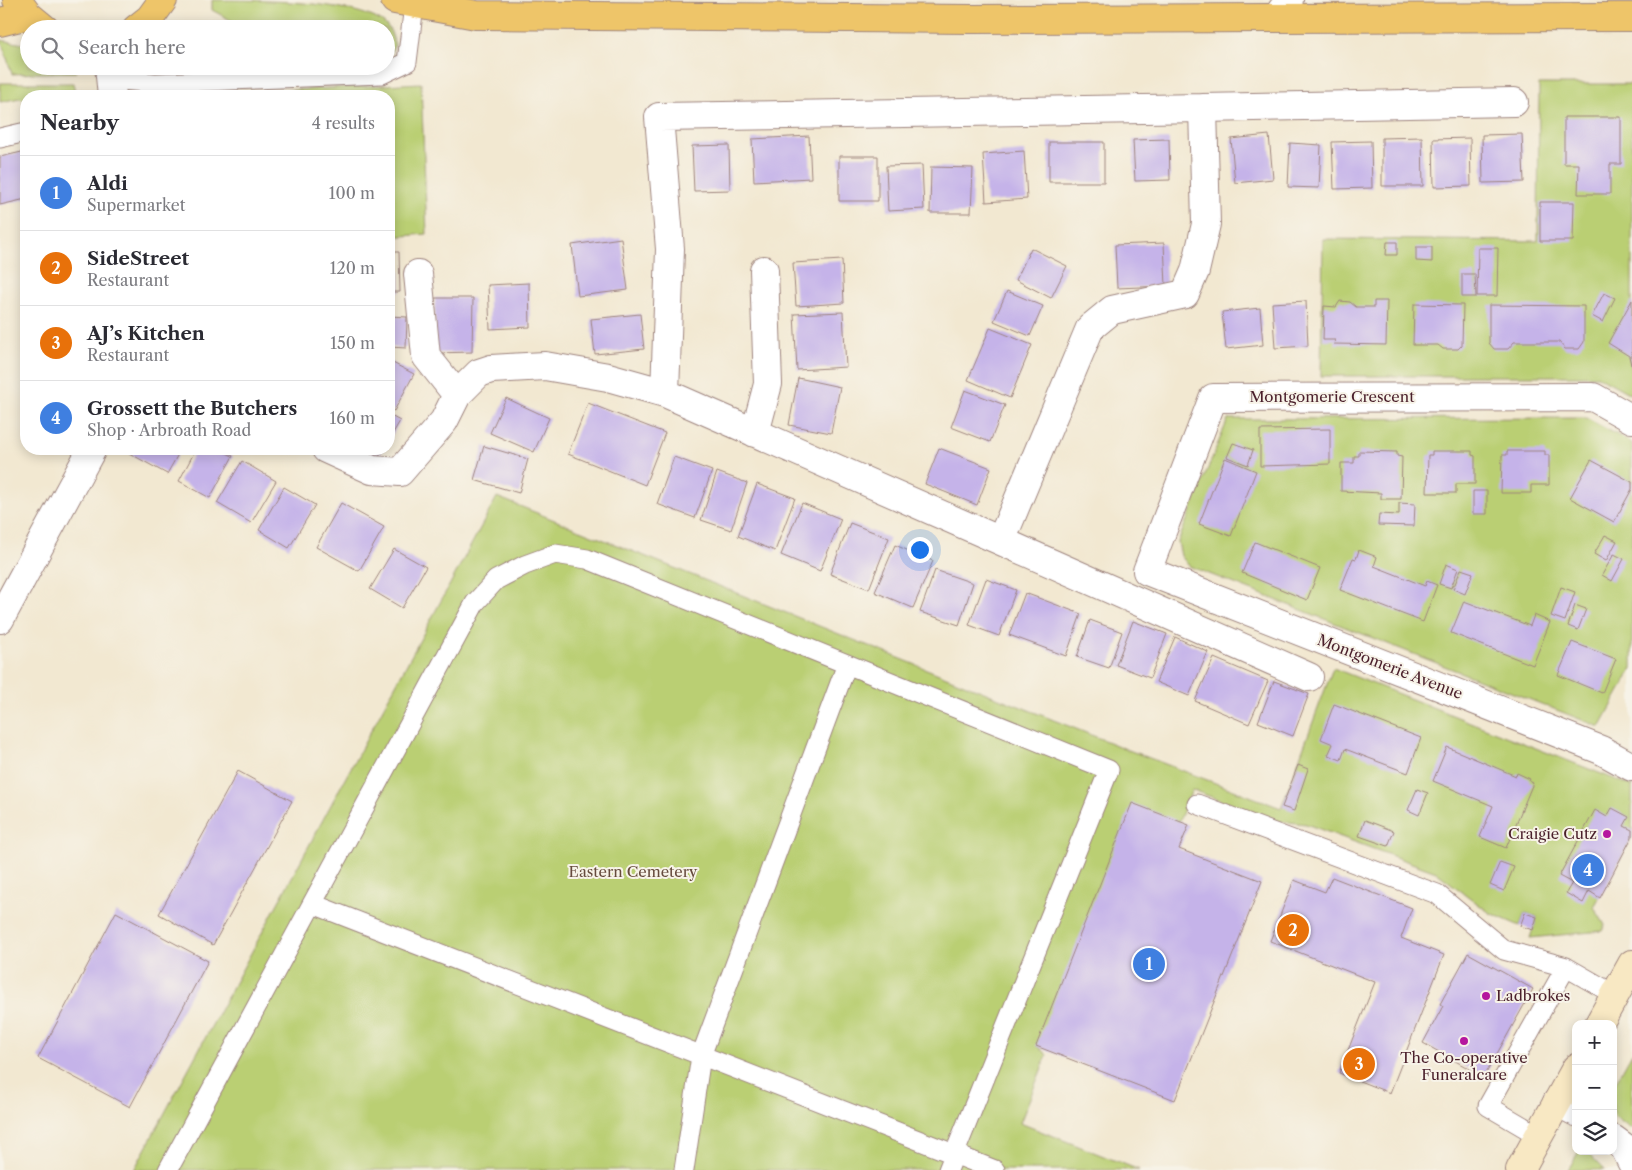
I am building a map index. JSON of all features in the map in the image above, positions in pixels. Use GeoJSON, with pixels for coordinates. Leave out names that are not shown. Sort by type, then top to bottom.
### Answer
{"type":"FeatureCollection","features":[{"type":"Feature","properties":{"kind":"highway"},"geometry":{"type":"LineString","coordinates":[[147,20],[163,0]]}},
{"type":"Feature","properties":{"kind":"highway"},"geometry":{"type":"LineString","coordinates":[[404,2],[476,15],[961,18],[1283,9],[1632,17]]}},
{"type":"Feature","properties":{"kind":"highway"},"geometry":{"type":"LineString","coordinates":[[0,22],[30,15]]}},
{"type":"Feature","properties":{"kind":"main road"},"geometry":{"type":"LineString","coordinates":[[1602,1020],[1632,964]]}},
{"type":"Feature","properties":{"kind":"main road"},"geometry":{"type":"LineString","coordinates":[[1520,1170],[1539,1136],[1566,1107],[1572,1084]]}},
{"type":"Feature","properties":{"kind":"street"},"geometry":{"type":"LineString","coordinates":[[665,393],[670,249],[659,117],[1514,102]]}},
{"type":"Feature","properties":{"kind":"street"},"geometry":{"type":"LineString","coordinates":[[1001,541],[1090,328],[1112,310],[1185,294],[1195,271],[1206,224],[1203,108]]}},
{"type":"Feature","properties":{"kind":"street"},"geometry":{"type":"LineString","coordinates":[[755,433],[768,384],[764,270]]}},
{"type":"Feature","properties":{"kind":"street"},"geometry":{"type":"LineString","coordinates":[[418,274],[426,356],[457,395]]}},
{"type":"Feature","properties":{"kind":"street"},"geometry":{"type":"LineString","coordinates":[[339,455],[372,470],[400,472],[444,421],[457,395],[479,373],[491,369],[545,366],[608,377],[665,393],[1309,677]]}},
{"type":"Feature","properties":{"kind":"street","name":"Montgomerie Crescent"},"geometry":{"type":"LineString","coordinates":[[1147,571],[1212,398],[1593,397],[1632,419]]}},
{"type":"Feature","properties":{"kind":"street"},"geometry":{"type":"LineString","coordinates":[[4,602],[89,455]]}},
{"type":"Feature","properties":{"kind":"street","name":"Montgomerie Avenue"},"geometry":{"type":"LineString","coordinates":[[1147,571],[1601,750],[1632,767]]}},
{"type":"Feature","properties":{"kind":"street"},"geometry":{"type":"LineString","coordinates":[[1617,1141],[1624,1147],[1632,1163]]}},
{"type":"Feature","properties":{"kind":"lane"},"geometry":{"type":"LineString","coordinates":[[395,68],[407,62],[404,2]]}},
{"type":"Feature","properties":{"kind":"lane"},"geometry":{"type":"LineString","coordinates":[[111,81],[155,83],[357,75]]}},
{"type":"Feature","properties":{"kind":"lane"},"geometry":{"type":"LineString","coordinates":[[0,138],[20,133]]}},
{"type":"Feature","properties":{"kind":"lane"},"geometry":{"type":"LineString","coordinates":[[168,1170],[475,603],[496,580],[525,565],[554,554],[586,559],[1109,770],[952,1162]]}},
{"type":"Feature","properties":{"kind":"lane"},"geometry":{"type":"LineString","coordinates":[[684,1170],[701,1056],[847,664]]}},
{"type":"Feature","properties":{"kind":"lane"},"geometry":{"type":"LineString","coordinates":[[1197,804],[1436,894],[1504,950],[1566,967],[1615,994]]}},
{"type":"Feature","properties":{"kind":"lane"},"geometry":{"type":"LineString","coordinates":[[313,904],[701,1056],[952,1162],[995,1170]]}},
{"type":"Feature","properties":{"kind":"lane"},"geometry":{"type":"LineString","coordinates":[[1539,1136],[1488,1106],[1566,967]]}},
{"type":"Feature","properties":{"kind":"green space"},"geometry":{"type":"Polygon","coordinates":[[[212,0],[279,1],[356,11],[378,20],[230,20],[212,10],[212,0]]]}},
{"type":"Feature","properties":{"kind":"green space"},"geometry":{"type":"Polygon","coordinates":[[[1,40],[20,43],[20,74],[12,74],[1,40]]]}},
{"type":"Feature","properties":{"kind":"green space"},"geometry":{"type":"Polygon","coordinates":[[[0,83],[73,83],[75,90],[20,90],[20,98],[0,102],[0,83]]]}},
{"type":"Feature","properties":{"kind":"green space"},"geometry":{"type":"Polygon","coordinates":[[[421,83],[427,234],[395,237],[395,90],[294,90],[421,83]]]}},
{"type":"Feature","properties":{"kind":"green space"},"geometry":{"type":"Polygon","coordinates":[[[1539,84],[1632,84],[1632,395],[1598,376],[1321,376],[1323,239],[1538,241],[1539,84]]]}},
{"type":"Feature","properties":{"kind":"green space"},"geometry":{"type":"Polygon","coordinates":[[[1586,418],[1632,443],[1632,669],[1600,727],[1189,566],[1181,556],[1178,542],[1228,419],[1586,418]]]}},
{"type":"Feature","properties":{"kind":"green space","name":"Eastern Cemetery"},"geometry":{"type":"Polygon","coordinates":[[[497,497],[1131,751],[1281,808],[1333,668],[1632,786],[1632,837],[1594,907],[1605,925],[1602,931],[1530,938],[1537,917],[1525,913],[1520,926],[1490,913],[1436,872],[1306,824],[1278,821],[1192,790],[1179,821],[1037,1046],[1047,1055],[1020,1123],[1139,1170],[134,1170],[497,497]]]}},
{"type":"Feature","properties":{"kind":"green space"},"geometry":{"type":"Polygon","coordinates":[[[1632,1053],[1632,1130],[1617,1118],[1617,1080],[1632,1053]]]}},
{"type":"Feature","properties":{"kind":"green space"},"geometry":{"type":"Polygon","coordinates":[[[1577,1155],[1590,1155],[1605,1170],[1568,1170],[1577,1155]]]}},
{"type":"Feature","properties":{"kind":"building"},"geometry":{"type":"Polygon","coordinates":[[[1564,117],[1621,117],[1621,164],[1610,164],[1610,194],[1578,194],[1579,164],[1564,164],[1564,117]]]}},
{"type":"Feature","properties":{"kind":"building"},"geometry":{"type":"Polygon","coordinates":[[[1522,134],[1524,182],[1483,183],[1482,135],[1522,134]]]}},
{"type":"Feature","properties":{"kind":"building"},"geometry":{"type":"Polygon","coordinates":[[[1269,135],[1273,179],[1235,183],[1231,139],[1269,135]]]}},
{"type":"Feature","properties":{"kind":"building"},"geometry":{"type":"Polygon","coordinates":[[[809,136],[811,178],[754,181],[752,139],[809,136]]]}},
{"type":"Feature","properties":{"kind":"building"},"geometry":{"type":"Polygon","coordinates":[[[1422,137],[1423,186],[1382,186],[1382,138],[1422,137]]]}},
{"type":"Feature","properties":{"kind":"building"},"geometry":{"type":"Polygon","coordinates":[[[1470,138],[1471,186],[1434,187],[1433,139],[1470,138]]]}},
{"type":"Feature","properties":{"kind":"building"},"geometry":{"type":"Polygon","coordinates":[[[1169,139],[1170,180],[1135,181],[1133,140],[1169,139]]]}},
{"type":"Feature","properties":{"kind":"building"},"geometry":{"type":"Polygon","coordinates":[[[1371,141],[1372,188],[1334,189],[1332,142],[1371,141]]]}},
{"type":"Feature","properties":{"kind":"building"},"geometry":{"type":"Polygon","coordinates":[[[1049,142],[1104,142],[1104,182],[1049,182],[1049,142]]]}},
{"type":"Feature","properties":{"kind":"building"},"geometry":{"type":"Polygon","coordinates":[[[1290,143],[1321,145],[1319,188],[1288,187],[1290,143]]]}},
{"type":"Feature","properties":{"kind":"building"},"geometry":{"type":"Polygon","coordinates":[[[729,145],[730,190],[694,191],[692,146],[729,145]]]}},
{"type":"Feature","properties":{"kind":"building"},"geometry":{"type":"Polygon","coordinates":[[[1024,151],[1027,199],[986,202],[983,154],[1024,151]]]}},
{"type":"Feature","properties":{"kind":"building"},"geometry":{"type":"Polygon","coordinates":[[[20,152],[20,200],[0,205],[0,157],[20,152]]]}},
{"type":"Feature","properties":{"kind":"building"},"geometry":{"type":"Polygon","coordinates":[[[839,156],[878,156],[878,201],[839,201],[839,156]]]}},
{"type":"Feature","properties":{"kind":"building"},"geometry":{"type":"Polygon","coordinates":[[[922,165],[924,209],[888,211],[886,166],[922,165]]]}},
{"type":"Feature","properties":{"kind":"building"},"geometry":{"type":"Polygon","coordinates":[[[931,167],[973,168],[971,213],[930,213],[931,167]]]}},
{"type":"Feature","properties":{"kind":"building"},"geometry":{"type":"Polygon","coordinates":[[[1540,202],[1574,202],[1573,241],[1540,241],[1540,202]]]}},
{"type":"Feature","properties":{"kind":"building"},"geometry":{"type":"Polygon","coordinates":[[[621,238],[628,290],[578,296],[572,245],[621,238]]]}},
{"type":"Feature","properties":{"kind":"building"},"geometry":{"type":"Polygon","coordinates":[[[1387,242],[1397,242],[1397,255],[1386,255],[1387,242]]]}},
{"type":"Feature","properties":{"kind":"building"},"geometry":{"type":"Polygon","coordinates":[[[1164,243],[1166,286],[1117,288],[1115,245],[1164,243]]]}},
{"type":"Feature","properties":{"kind":"building"},"geometry":{"type":"Polygon","coordinates":[[[1416,247],[1432,247],[1432,262],[1416,261],[1416,247]]]}},
{"type":"Feature","properties":{"kind":"building"},"geometry":{"type":"Polygon","coordinates":[[[1031,248],[1067,266],[1051,298],[1016,280],[1031,248]]]}},
{"type":"Feature","properties":{"kind":"building"},"geometry":{"type":"Polygon","coordinates":[[[1478,248],[1498,248],[1497,296],[1477,296],[1478,248]]]}},
{"type":"Feature","properties":{"kind":"building"},"geometry":{"type":"Polygon","coordinates":[[[395,252],[399,252],[400,292],[395,292],[395,252]]]}},
{"type":"Feature","properties":{"kind":"building"},"geometry":{"type":"Polygon","coordinates":[[[842,260],[844,303],[796,306],[793,263],[842,260]]]}},
{"type":"Feature","properties":{"kind":"building"},"geometry":{"type":"Polygon","coordinates":[[[1462,274],[1475,274],[1476,297],[1462,297],[1462,274]]]}},
{"type":"Feature","properties":{"kind":"building"},"geometry":{"type":"Polygon","coordinates":[[[529,283],[530,327],[490,329],[488,285],[529,283]]]}},
{"type":"Feature","properties":{"kind":"building"},"geometry":{"type":"Polygon","coordinates":[[[1007,291],[1043,306],[1030,336],[994,321],[1007,291]]]}},
{"type":"Feature","properties":{"kind":"building"},"geometry":{"type":"Polygon","coordinates":[[[1604,293],[1615,298],[1603,322],[1592,316],[1604,293]]]}},
{"type":"Feature","properties":{"kind":"building"},"geometry":{"type":"Polygon","coordinates":[[[435,298],[473,298],[472,352],[435,353],[435,298]]]}},
{"type":"Feature","properties":{"kind":"building"},"geometry":{"type":"Polygon","coordinates":[[[1632,300],[1631,365],[1629,356],[1608,343],[1632,300]]]}},
{"type":"Feature","properties":{"kind":"building"},"geometry":{"type":"Polygon","coordinates":[[[1306,301],[1308,346],[1275,348],[1272,303],[1306,301]]]}},
{"type":"Feature","properties":{"kind":"building"},"geometry":{"type":"Polygon","coordinates":[[[1340,301],[1350,302],[1356,307],[1374,307],[1374,301],[1387,301],[1386,345],[1334,344],[1335,340],[1323,340],[1324,306],[1336,307],[1340,301]]]}},
{"type":"Feature","properties":{"kind":"building"},"geometry":{"type":"Polygon","coordinates":[[[1414,304],[1463,305],[1462,345],[1458,349],[1443,349],[1438,345],[1413,345],[1414,304]]]}},
{"type":"Feature","properties":{"kind":"building"},"geometry":{"type":"Polygon","coordinates":[[[1489,305],[1584,306],[1584,342],[1579,349],[1565,349],[1559,342],[1514,342],[1508,349],[1494,349],[1489,343],[1489,305]]]}},
{"type":"Feature","properties":{"kind":"building"},"geometry":{"type":"Polygon","coordinates":[[[1260,308],[1263,345],[1226,349],[1222,312],[1260,308]]]}},
{"type":"Feature","properties":{"kind":"building"},"geometry":{"type":"Polygon","coordinates":[[[843,312],[846,367],[797,370],[794,314],[843,312]]]}},
{"type":"Feature","properties":{"kind":"building"},"geometry":{"type":"Polygon","coordinates":[[[640,314],[644,349],[595,354],[591,319],[640,314]]]}},
{"type":"Feature","properties":{"kind":"building"},"geometry":{"type":"Polygon","coordinates":[[[395,316],[407,317],[406,348],[395,347],[395,316]]]}},
{"type":"Feature","properties":{"kind":"building"},"geometry":{"type":"Polygon","coordinates":[[[990,328],[1032,345],[1010,398],[968,380],[990,328]]]}},
{"type":"Feature","properties":{"kind":"building"},"geometry":{"type":"Polygon","coordinates":[[[395,364],[414,374],[395,409],[395,364]]]}},
{"type":"Feature","properties":{"kind":"building"},"geometry":{"type":"Polygon","coordinates":[[[798,378],[840,387],[831,433],[789,425],[798,378]]]}},
{"type":"Feature","properties":{"kind":"building"},"geometry":{"type":"Polygon","coordinates":[[[965,390],[1005,405],[990,442],[951,427],[965,390]]]}},
{"type":"Feature","properties":{"kind":"building"},"geometry":{"type":"Polygon","coordinates":[[[506,398],[549,418],[534,452],[490,433],[506,398]]]}},
{"type":"Feature","properties":{"kind":"building"},"geometry":{"type":"Polygon","coordinates":[[[588,403],[665,433],[645,485],[568,454],[588,403]]]}},
{"type":"Feature","properties":{"kind":"building"},"geometry":{"type":"Polygon","coordinates":[[[395,418],[400,421],[395,430],[395,418]]]}},
{"type":"Feature","properties":{"kind":"building"},"geometry":{"type":"Polygon","coordinates":[[[1330,429],[1330,464],[1260,466],[1260,430],[1330,429]]]}},
{"type":"Feature","properties":{"kind":"building"},"geometry":{"type":"Polygon","coordinates":[[[1233,443],[1253,450],[1248,465],[1227,457],[1233,443]]]}},
{"type":"Feature","properties":{"kind":"building"},"geometry":{"type":"Polygon","coordinates":[[[484,446],[528,459],[519,493],[474,480],[484,446]]]}},
{"type":"Feature","properties":{"kind":"building"},"geometry":{"type":"Polygon","coordinates":[[[939,448],[991,468],[977,505],[925,484],[939,448]]]}},
{"type":"Feature","properties":{"kind":"building"},"geometry":{"type":"Polygon","coordinates":[[[1359,451],[1397,452],[1397,456],[1402,457],[1401,499],[1381,499],[1381,493],[1341,491],[1341,463],[1354,463],[1354,456],[1359,456],[1359,451]]]}},
{"type":"Feature","properties":{"kind":"building"},"geometry":{"type":"Polygon","coordinates":[[[1432,451],[1472,451],[1472,455],[1475,456],[1475,484],[1456,484],[1456,493],[1427,493],[1428,455],[1432,455],[1432,451]]]}},
{"type":"Feature","properties":{"kind":"building"},"geometry":{"type":"Polygon","coordinates":[[[1507,451],[1545,451],[1545,455],[1549,455],[1549,485],[1531,485],[1531,493],[1501,493],[1502,455],[1507,455],[1507,451]]]}},
{"type":"Feature","properties":{"kind":"building"},"geometry":{"type":"Polygon","coordinates":[[[133,455],[178,455],[167,474],[133,455]]]}},
{"type":"Feature","properties":{"kind":"building"},"geometry":{"type":"Polygon","coordinates":[[[193,455],[233,456],[210,498],[179,481],[193,455]]]}},
{"type":"Feature","properties":{"kind":"building"},"geometry":{"type":"Polygon","coordinates":[[[371,455],[380,455],[378,459],[371,455]]]}},
{"type":"Feature","properties":{"kind":"building"},"geometry":{"type":"Polygon","coordinates":[[[674,457],[712,471],[695,518],[657,504],[674,457]]]}},
{"type":"Feature","properties":{"kind":"building"},"geometry":{"type":"Polygon","coordinates":[[[1225,458],[1256,471],[1231,536],[1199,524],[1225,458]]]}},
{"type":"Feature","properties":{"kind":"building"},"geometry":{"type":"Polygon","coordinates":[[[1591,460],[1632,482],[1632,489],[1614,522],[1570,498],[1591,460]]]}},
{"type":"Feature","properties":{"kind":"building"},"geometry":{"type":"Polygon","coordinates":[[[242,461],[276,481],[251,523],[217,503],[242,461]]]}},
{"type":"Feature","properties":{"kind":"building"},"geometry":{"type":"Polygon","coordinates":[[[717,472],[747,483],[731,530],[701,520],[717,472]]]}},
{"type":"Feature","properties":{"kind":"building"},"geometry":{"type":"Polygon","coordinates":[[[757,484],[795,498],[775,551],[738,536],[757,484]]]}},
{"type":"Feature","properties":{"kind":"building"},"geometry":{"type":"Polygon","coordinates":[[[284,487],[315,505],[289,548],[259,530],[284,487]]]}},
{"type":"Feature","properties":{"kind":"building"},"geometry":{"type":"Polygon","coordinates":[[[1473,491],[1487,491],[1487,514],[1473,514],[1473,491]]]}},
{"type":"Feature","properties":{"kind":"building"},"geometry":{"type":"Polygon","coordinates":[[[341,503],[384,527],[359,571],[316,547],[341,503]]]}},
{"type":"Feature","properties":{"kind":"building"},"geometry":{"type":"Polygon","coordinates":[[[802,503],[841,519],[820,571],[781,555],[802,503]]]}},
{"type":"Feature","properties":{"kind":"building"},"geometry":{"type":"Polygon","coordinates":[[[1399,503],[1415,504],[1414,526],[1378,525],[1379,514],[1399,515],[1399,503]]]}},
{"type":"Feature","properties":{"kind":"building"},"geometry":{"type":"Polygon","coordinates":[[[850,523],[889,538],[869,589],[830,574],[850,523]]]}},
{"type":"Feature","properties":{"kind":"building"},"geometry":{"type":"Polygon","coordinates":[[[1605,535],[1617,541],[1606,561],[1594,554],[1605,535]]]}},
{"type":"Feature","properties":{"kind":"building"},"geometry":{"type":"Polygon","coordinates":[[[1255,542],[1320,568],[1307,600],[1242,573],[1255,542]]]}},
{"type":"Feature","properties":{"kind":"building"},"geometry":{"type":"Polygon","coordinates":[[[895,545],[933,561],[913,608],[875,592],[895,545]]]}},
{"type":"Feature","properties":{"kind":"building"},"geometry":{"type":"Polygon","coordinates":[[[394,549],[426,567],[402,608],[370,589],[394,549]]]}},
{"type":"Feature","properties":{"kind":"building"},"geometry":{"type":"Polygon","coordinates":[[[1359,550],[1377,557],[1374,566],[1425,586],[1427,581],[1437,585],[1423,622],[1340,590],[1353,558],[1356,559],[1359,550]]]}},
{"type":"Feature","properties":{"kind":"building"},"geometry":{"type":"Polygon","coordinates":[[[1614,554],[1624,559],[1612,581],[1602,575],[1614,554]]]}},
{"type":"Feature","properties":{"kind":"building"},"geometry":{"type":"Polygon","coordinates":[[[1446,564],[1458,569],[1451,588],[1439,584],[1446,564]]]}},
{"type":"Feature","properties":{"kind":"building"},"geometry":{"type":"Polygon","coordinates":[[[1461,569],[1473,573],[1465,594],[1453,589],[1461,569]]]}},
{"type":"Feature","properties":{"kind":"building"},"geometry":{"type":"Polygon","coordinates":[[[935,570],[973,583],[959,625],[920,612],[935,570]]]}},
{"type":"Feature","properties":{"kind":"building"},"geometry":{"type":"Polygon","coordinates":[[[986,579],[1016,590],[999,636],[969,625],[986,579]]]}},
{"type":"Feature","properties":{"kind":"building"},"geometry":{"type":"Polygon","coordinates":[[[1561,587],[1575,592],[1565,621],[1551,616],[1561,587]]]}},
{"type":"Feature","properties":{"kind":"building"},"geometry":{"type":"Polygon","coordinates":[[[1025,593],[1081,614],[1066,656],[1009,635],[1025,593]]]}},
{"type":"Feature","properties":{"kind":"building"},"geometry":{"type":"Polygon","coordinates":[[[1464,601],[1530,626],[1534,615],[1550,622],[1533,665],[1451,633],[1464,601]]]}},
{"type":"Feature","properties":{"kind":"building"},"geometry":{"type":"Polygon","coordinates":[[[1575,605],[1586,609],[1578,630],[1568,626],[1575,605]]]}},
{"type":"Feature","properties":{"kind":"building"},"geometry":{"type":"Polygon","coordinates":[[[1090,620],[1122,632],[1109,668],[1077,657],[1090,620]]]}},
{"type":"Feature","properties":{"kind":"building"},"geometry":{"type":"Polygon","coordinates":[[[1133,621],[1167,634],[1150,678],[1116,665],[1133,621]]]}},
{"type":"Feature","properties":{"kind":"building"},"geometry":{"type":"Polygon","coordinates":[[[1175,637],[1208,652],[1189,696],[1156,682],[1175,637]]]}},
{"type":"Feature","properties":{"kind":"building"},"geometry":{"type":"Polygon","coordinates":[[[1572,642],[1616,659],[1602,693],[1558,675],[1572,642]]]}},
{"type":"Feature","properties":{"kind":"building"},"geometry":{"type":"Polygon","coordinates":[[[1214,658],[1268,681],[1249,724],[1195,701],[1214,658]]]}},
{"type":"Feature","properties":{"kind":"building"},"geometry":{"type":"Polygon","coordinates":[[[1274,681],[1309,694],[1293,736],[1258,722],[1274,681]]]}},
{"type":"Feature","properties":{"kind":"building"},"geometry":{"type":"Polygon","coordinates":[[[1334,704],[1421,738],[1408,773],[1345,749],[1341,760],[1328,755],[1333,744],[1321,739],[1334,704]]]}},
{"type":"Feature","properties":{"kind":"building"},"geometry":{"type":"Polygon","coordinates":[[[1447,747],[1516,776],[1517,773],[1530,779],[1529,781],[1533,783],[1506,848],[1480,837],[1493,806],[1433,781],[1447,747]]]}},
{"type":"Feature","properties":{"kind":"building"},"geometry":{"type":"Polygon","coordinates":[[[1298,765],[1308,769],[1294,811],[1282,807],[1298,765]]]}},
{"type":"Feature","properties":{"kind":"building"},"geometry":{"type":"Polygon","coordinates":[[[238,771],[292,801],[213,945],[159,914],[238,771]]]}},
{"type":"Feature","properties":{"kind":"building"},"geometry":{"type":"Polygon","coordinates":[[[1417,789],[1428,793],[1419,815],[1408,810],[1417,789]]]}},
{"type":"Feature","properties":{"kind":"building"},"geometry":{"type":"Polygon","coordinates":[[[1132,803],[1189,825],[1179,849],[1262,881],[1175,1100],[1036,1046],[1132,803]]]}},
{"type":"Feature","properties":{"kind":"building"},"geometry":{"type":"Polygon","coordinates":[[[1612,808],[1629,817],[1624,826],[1632,830],[1632,837],[1600,898],[1589,891],[1583,903],[1566,893],[1572,883],[1559,876],[1595,810],[1607,817],[1612,808]]]}},
{"type":"Feature","properties":{"kind":"building"},"geometry":{"type":"Polygon","coordinates":[[[1365,820],[1394,831],[1388,846],[1359,836],[1365,820]]]}},
{"type":"Feature","properties":{"kind":"building"},"geometry":{"type":"Polygon","coordinates":[[[1500,862],[1514,867],[1504,891],[1490,885],[1500,862]]]}},
{"type":"Feature","properties":{"kind":"building"},"geometry":{"type":"Polygon","coordinates":[[[1332,877],[1412,908],[1401,938],[1444,955],[1390,1093],[1339,1073],[1375,982],[1270,941],[1294,880],[1325,892],[1332,877]]]}},
{"type":"Feature","properties":{"kind":"building"},"geometry":{"type":"Polygon","coordinates":[[[116,912],[208,961],[130,1107],[38,1058],[116,912]]]}},
{"type":"Feature","properties":{"kind":"building"},"geometry":{"type":"Polygon","coordinates":[[[1525,913],[1537,917],[1533,930],[1520,926],[1525,913]]]}},
{"type":"Feature","properties":{"kind":"building"},"geometry":{"type":"Polygon","coordinates":[[[1468,953],[1533,989],[1484,1077],[1423,1043],[1443,1006],[1440,1004],[1468,953]]]}},
{"type":"Feature","properties":{"kind":"place","name":"Craigie Cutz"},"geometry":{"type":"Point","coordinates":[1607,834]}},
{"type":"Feature","properties":{"kind":"place","name":"Grossett the Butchers"},"geometry":{"type":"Point","coordinates":[1588,870]}},
{"type":"Feature","properties":{"kind":"place","name":"SideStreet"},"geometry":{"type":"Point","coordinates":[1293,930]}},
{"type":"Feature","properties":{"kind":"place","name":"Aldi"},"geometry":{"type":"Point","coordinates":[1149,964]}},
{"type":"Feature","properties":{"kind":"place","name":"Ladbrokes"},"geometry":{"type":"Point","coordinates":[1486,996]}},
{"type":"Feature","properties":{"kind":"place","name":"The Co-operative Funeralcare"},"geometry":{"type":"Point","coordinates":[1464,1041]}},
{"type":"Feature","properties":{"kind":"place","name":"AJ’s Kitchen"},"geometry":{"type":"Point","coordinates":[1359,1064]}}]}
